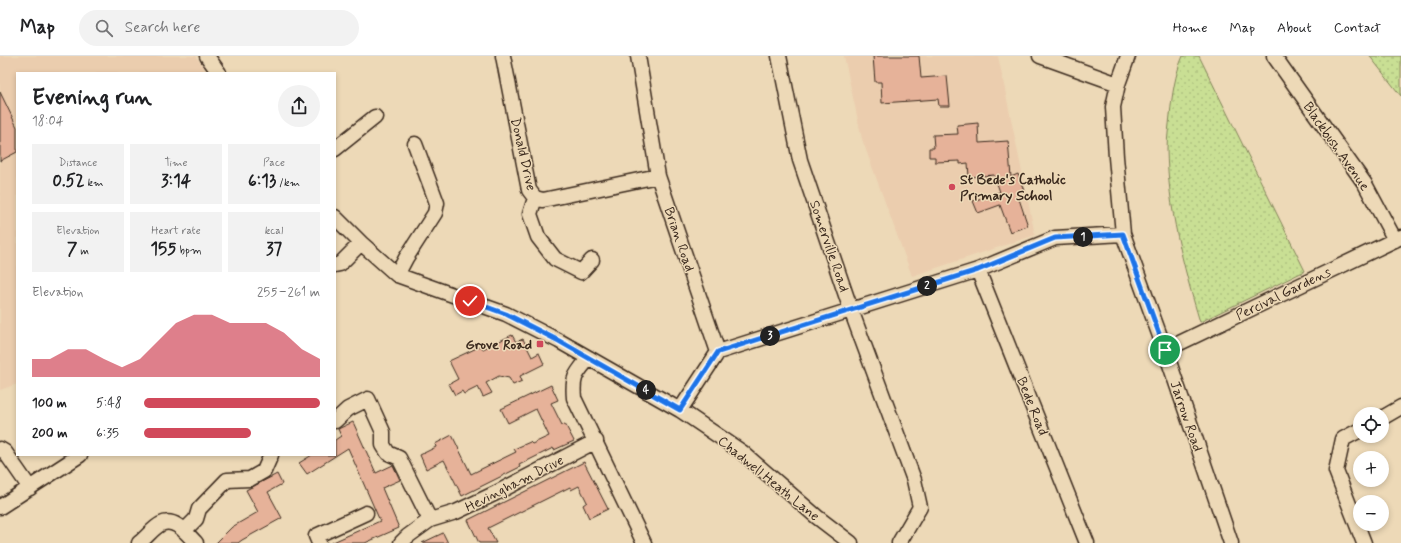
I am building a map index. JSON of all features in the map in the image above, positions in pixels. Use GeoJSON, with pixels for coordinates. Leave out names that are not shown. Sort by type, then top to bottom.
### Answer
{"type":"FeatureCollection","features":[{"type":"Feature","properties":{"kind":"street","name":"Donald Drive"},"geometry":{"type":"LineString","coordinates":[[503,56],[529,190],[535,198],[542,200],[658,176]]}},
{"type":"Feature","properties":{"kind":"street","name":"Brian Road"},"geometry":{"type":"LineString","coordinates":[[638,56],[658,176],[718,352]]}},
{"type":"Feature","properties":{"kind":"street","name":"Somerville Road"},"geometry":{"type":"LineString","coordinates":[[779,56],[800,160],[852,310],[914,480],[920,507],[899,543]]}},
{"type":"Feature","properties":{"kind":"street"},"geometry":{"type":"LineString","coordinates":[[1040,56],[1118,84]]}},
{"type":"Feature","properties":{"kind":"street","name":"Jarrow Road"},"geometry":{"type":"LineString","coordinates":[[1128,56],[1118,84],[1113,107],[1123,234],[1165,350],[1231,543]]}},
{"type":"Feature","properties":{"kind":"street","name":"Blackbush Avenue"},"geometry":{"type":"LineString","coordinates":[[1274,56],[1365,184],[1398,239]]}},
{"type":"Feature","properties":{"kind":"street"},"geometry":{"type":"LineString","coordinates":[[209,57],[218,72]]}},
{"type":"Feature","properties":{"kind":"street"},"geometry":{"type":"LineString","coordinates":[[336,148],[374,117]]}},
{"type":"Feature","properties":{"kind":"street"},"geometry":{"type":"LineString","coordinates":[[397,275],[406,258],[435,213],[437,202],[415,144]]}},
{"type":"Feature","properties":{"kind":"street"},"geometry":{"type":"LineString","coordinates":[[535,198],[530,214],[538,237],[555,259],[581,272],[592,260]]}},
{"type":"Feature","properties":{"kind":"street","name":"Chadwell Heath Lane"},"geometry":{"type":"LineString","coordinates":[[336,218],[397,275],[506,314],[589,358],[680,410],[742,452],[817,517],[851,543]]}},
{"type":"Feature","properties":{"kind":"street"},"geometry":{"type":"LineString","coordinates":[[680,410],[718,352],[978,270],[1055,238],[1123,234]]}},
{"type":"Feature","properties":{"kind":"street","name":"Percival Gardens"},"geometry":{"type":"LineString","coordinates":[[1165,350],[1398,239]]}},
{"type":"Feature","properties":{"kind":"street"},"geometry":{"type":"LineString","coordinates":[[336,265],[340,264],[361,243]]}},
{"type":"Feature","properties":{"kind":"street","name":"Bede Road"},"geometry":{"type":"LineString","coordinates":[[978,270],[1087,543]]}},
{"type":"Feature","properties":{"kind":"street"},"geometry":{"type":"LineString","coordinates":[[589,358],[575,375],[573,386],[574,398],[644,543]]}},
{"type":"Feature","properties":{"kind":"street"},"geometry":{"type":"LineString","coordinates":[[336,420],[348,409],[368,399],[383,432],[383,445],[388,453],[399,458],[430,520]]}},
{"type":"Feature","properties":{"kind":"street"},"geometry":{"type":"LineString","coordinates":[[1389,414],[1401,407]]}},
{"type":"Feature","properties":{"kind":"street"},"geometry":{"type":"LineString","coordinates":[[1353,434],[1343,439],[1336,471],[1364,543]]}},
{"type":"Feature","properties":{"kind":"street","name":"Hevingham Drive"},"geometry":{"type":"LineString","coordinates":[[401,543],[430,520],[456,512],[496,494],[596,441]]}},
{"type":"Feature","properties":{"kind":"street"},"geometry":{"type":"LineString","coordinates":[[0,449],[5,452],[30,488]]}},
{"type":"Feature","properties":{"kind":"street"},"geometry":{"type":"LineString","coordinates":[[0,507],[78,456]]}},
{"type":"Feature","properties":{"kind":"street"},"geometry":{"type":"LineString","coordinates":[[184,531],[196,519],[199,509],[227,480],[250,480],[264,471],[271,456]]}},
{"type":"Feature","properties":{"kind":"street"},"geometry":{"type":"LineString","coordinates":[[319,543],[316,536],[366,513]]}},
{"type":"Feature","properties":{"kind":"street"},"geometry":{"type":"LineString","coordinates":[[139,543],[162,524],[170,523],[178,525],[196,543]]}},
{"type":"Feature","properties":{"kind":"shaded area"},"geometry":{"type":"Polygon","coordinates":[[[0,56],[196,56],[206,72],[16,72],[16,384],[0,390],[0,56]]]}},
{"type":"Feature","properties":{"kind":"shaded area","name":"St Bede's Catholic Primary School"},"geometry":{"type":"Polygon","coordinates":[[[844,56],[998,56],[1035,235],[912,276],[862,139],[844,56]]]}},
{"type":"Feature","properties":{"kind":"green space"},"geometry":{"type":"Polygon","coordinates":[[[1183,56],[1199,56],[1305,271],[1200,322],[1182,258],[1173,214],[1168,171],[1167,145],[1172,100],[1176,78],[1183,56]]]}},
{"type":"Feature","properties":{"kind":"green space"},"geometry":{"type":"Polygon","coordinates":[[[1370,56],[1401,56],[1401,96],[1372,59],[1370,56]]]}},
{"type":"Feature","properties":{"kind":"building"},"geometry":{"type":"Polygon","coordinates":[[[873,56],[919,56],[921,78],[947,76],[950,106],[939,106],[938,99],[882,103],[881,82],[875,82],[873,56]]]}},
{"type":"Feature","properties":{"kind":"building"},"geometry":{"type":"Polygon","coordinates":[[[0,92],[16,125],[16,153],[0,161],[0,92]]]}},
{"type":"Feature","properties":{"kind":"building"},"geometry":{"type":"Polygon","coordinates":[[[978,123],[979,143],[1008,141],[1011,177],[1018,174],[1024,191],[1017,193],[1028,226],[1010,232],[1000,205],[978,213],[973,201],[1000,192],[994,175],[969,177],[968,163],[960,164],[960,161],[935,162],[935,157],[929,157],[929,148],[934,148],[933,135],[958,134],[957,125],[978,123]]]}},
{"type":"Feature","properties":{"kind":"building"},"geometry":{"type":"Polygon","coordinates":[[[512,335],[516,342],[523,339],[532,357],[539,353],[544,364],[520,376],[522,381],[513,385],[509,378],[499,376],[486,383],[492,393],[483,397],[478,387],[464,394],[462,391],[455,395],[449,384],[458,379],[449,361],[481,346],[483,349],[512,335]]]}},
{"type":"Feature","properties":{"kind":"building"},"geometry":{"type":"Polygon","coordinates":[[[551,385],[558,400],[551,403],[562,425],[565,424],[574,441],[554,450],[553,448],[519,465],[520,467],[462,496],[444,460],[426,469],[420,455],[436,447],[435,444],[452,435],[471,474],[516,452],[514,449],[530,442],[532,444],[549,436],[536,409],[508,423],[501,409],[551,385]]]}},
{"type":"Feature","properties":{"kind":"building"},"geometry":{"type":"Polygon","coordinates":[[[353,422],[376,473],[393,465],[400,480],[382,488],[399,528],[365,543],[331,543],[380,521],[348,448],[336,456],[336,439],[341,436],[338,429],[353,422]]]}},
{"type":"Feature","properties":{"kind":"building"},"geometry":{"type":"Polygon","coordinates":[[[310,456],[335,456],[307,474],[299,463],[310,456]]]}},
{"type":"Feature","properties":{"kind":"building"},"geometry":{"type":"Polygon","coordinates":[[[584,462],[608,509],[589,518],[583,505],[587,502],[579,486],[571,490],[570,487],[488,528],[496,543],[479,543],[468,520],[584,462]]]}},
{"type":"Feature","properties":{"kind":"building"},"geometry":{"type":"Polygon","coordinates":[[[277,474],[282,484],[268,492],[282,518],[238,543],[216,543],[232,527],[258,512],[246,490],[277,474]]]}},
{"type":"Feature","properties":{"kind":"building"},"geometry":{"type":"Polygon","coordinates":[[[443,533],[448,543],[422,543],[443,533]]]}},
{"type":"Feature","properties":{"kind":"place","name":"St Bede's Catholic Primary School"},"geometry":{"type":"Point","coordinates":[952,187]}},
{"type":"Feature","properties":{"kind":"place","name":"Grove Road"},"geometry":{"type":"Point","coordinates":[540,344]}},
{"type":"Feature","properties":{"kind":"route"},"geometry":{"type":"LineString","coordinates":[[470,301],[506,314],[559,341],[680,410],[718,352],[978,270],[1055,238],[1123,234],[1165,350]]}}]}
